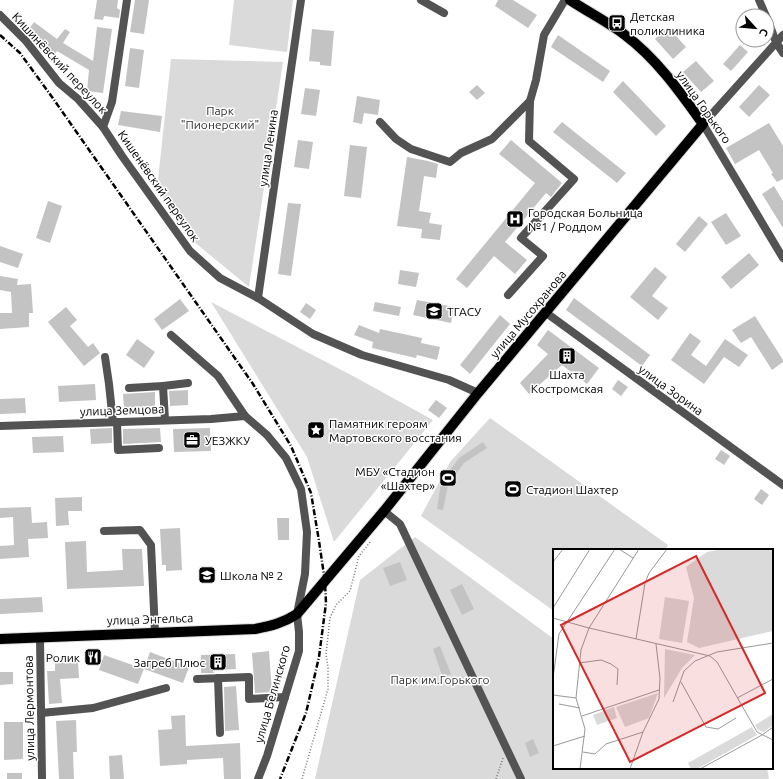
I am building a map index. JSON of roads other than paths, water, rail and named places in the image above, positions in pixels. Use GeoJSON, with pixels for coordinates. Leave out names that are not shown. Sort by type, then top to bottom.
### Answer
{"type":"FeatureCollection","features":[{"type":"Feature","properties":{"kind":"main road","name":"улица Горького"},"geometry":{"type":"LineString","coordinates":[[570,0],[625,35],[656,63],[704,124]]}},
{"type":"Feature","properties":{"kind":"main road","name":"улица Мусохранова"},"geometry":{"type":"LineString","coordinates":[[297,614],[384,511],[478,393],[704,124]]}},
{"type":"Feature","properties":{"kind":"main road","name":"улица Энгельса"},"geometry":{"type":"LineString","coordinates":[[0,639],[255,629],[272,626],[297,614]]}},
{"type":"Feature","properties":{"kind":"street","name":"Кишенёвский переулок"},"geometry":{"type":"LineString","coordinates":[[127,0],[112,102],[103,127],[190,251],[220,278],[258,298],[314,334],[362,355],[449,380],[478,393]]}},
{"type":"Feature","properties":{"kind":"street","name":"улица Ленина"},"geometry":{"type":"LineString","coordinates":[[258,298],[301,0]]}},
{"type":"Feature","properties":{"kind":"street"},"geometry":{"type":"LineString","coordinates":[[421,0],[444,13]]}},
{"type":"Feature","properties":{"kind":"street"},"geometry":{"type":"LineString","coordinates":[[508,295],[542,256],[521,238],[574,179],[529,141],[530,101],[536,80],[544,35],[565,0]]}},
{"type":"Feature","properties":{"kind":"street","name":"Кишинёвский переулок"},"geometry":{"type":"LineString","coordinates":[[0,15],[26,42],[59,82],[78,99],[103,127]]}},
{"type":"Feature","properties":{"kind":"street","name":"улица Мусохранова"},"geometry":{"type":"LineString","coordinates":[[704,124],[783,35]]}},
{"type":"Feature","properties":{"kind":"street"},"geometry":{"type":"LineString","coordinates":[[776,42],[783,53]]}},
{"type":"Feature","properties":{"kind":"street"},"geometry":{"type":"LineString","coordinates":[[380,122],[396,139],[411,149],[450,162],[461,154],[492,139],[530,101]]}},
{"type":"Feature","properties":{"kind":"street","name":"улица Горького"},"geometry":{"type":"LineString","coordinates":[[704,124],[783,258]]}},
{"type":"Feature","properties":{"kind":"street","name":"улица Зорина"},"geometry":{"type":"LineString","coordinates":[[546,312],[783,485]]}},
{"type":"Feature","properties":{"kind":"street","name":"улица Белинского"},"geometry":{"type":"LineString","coordinates":[[171,336],[218,376],[245,416],[266,435],[286,458],[301,489],[307,532],[305,574],[297,614],[299,651],[258,779]]}},
{"type":"Feature","properties":{"kind":"street"},"geometry":{"type":"LineString","coordinates":[[105,357],[118,450],[159,448]]}},
{"type":"Feature","properties":{"kind":"street"},"geometry":{"type":"LineString","coordinates":[[129,388],[188,383]]}},
{"type":"Feature","properties":{"kind":"street"},"geometry":{"type":"LineString","coordinates":[[163,386],[165,420]]}},
{"type":"Feature","properties":{"kind":"street","name":"улица Земцова"},"geometry":{"type":"LineString","coordinates":[[0,426],[245,416]]}},
{"type":"Feature","properties":{"kind":"street"},"geometry":{"type":"LineString","coordinates":[[384,511],[400,524],[521,779]]}},
{"type":"Feature","properties":{"kind":"street"},"geometry":{"type":"LineString","coordinates":[[104,531],[140,530],[151,545],[155,632]]}},
{"type":"Feature","properties":{"kind":"street","name":"улица Лермонтова"},"geometry":{"type":"LineString","coordinates":[[40,638],[42,779]]}},
{"type":"Feature","properties":{"kind":"street"},"geometry":{"type":"LineString","coordinates":[[197,679],[249,677],[249,698],[285,697]]}},
{"type":"Feature","properties":{"kind":"street"},"geometry":{"type":"LineString","coordinates":[[218,678],[220,733]]}},
{"type":"Feature","properties":{"kind":"street"},"geometry":{"type":"LineString","coordinates":[[41,713],[93,708],[166,688]]}},
{"type":"Feature","properties":{"kind":"railway"},"geometry":{"type":"LineString","coordinates":[[0,35],[20,53],[52,97],[253,384],[291,446],[311,493],[325,582],[326,603],[319,657],[306,713],[280,779]]}},
{"type":"Feature","properties":{"kind":"place","name":"Детская поликлиника"},"geometry":{"type":"Point","coordinates":[617,23]}},
{"type":"Feature","properties":{"kind":"place","name":"Городская Больница №1 / Роддом"},"geometry":{"type":"Point","coordinates":[515,219]}},
{"type":"Feature","properties":{"kind":"place","name":"ТГАСУ"},"geometry":{"type":"Point","coordinates":[434,311]}},
{"type":"Feature","properties":{"kind":"place","name":"Шахта Костромская"},"geometry":{"type":"Point","coordinates":[567,356]}},
{"type":"Feature","properties":{"kind":"place","name":"Памятник героям Мартовского восстания"},"geometry":{"type":"Point","coordinates":[316,430]}},
{"type":"Feature","properties":{"kind":"place","name":"УЕЗЖКУ"},"geometry":{"type":"Point","coordinates":[192,440]}},
{"type":"Feature","properties":{"kind":"place","name":"МБУ «Стадион «Шахтер»"},"geometry":{"type":"Point","coordinates":[448,478]}},
{"type":"Feature","properties":{"kind":"place","name":"Стадион Шахтер"},"geometry":{"type":"Point","coordinates":[513,489]}},
{"type":"Feature","properties":{"kind":"place","name":"Школа № 2"},"geometry":{"type":"Point","coordinates":[207,575]}},
{"type":"Feature","properties":{"kind":"place","name":"Ролик"},"geometry":{"type":"Point","coordinates":[93,657]}},
{"type":"Feature","properties":{"kind":"place","name":"Загреб Плюс"},"geometry":{"type":"Point","coordinates":[218,662]}},
{"type":"Feature","properties":{"kind":"park label","name":"Парк \"Пионерский\""},"geometry":{"type":"Point","coordinates":[220,117]}},
{"type":"Feature","properties":{"kind":"park label","name":"Парк им.Горького"},"geometry":{"type":"Point","coordinates":[440,679]}}]}
